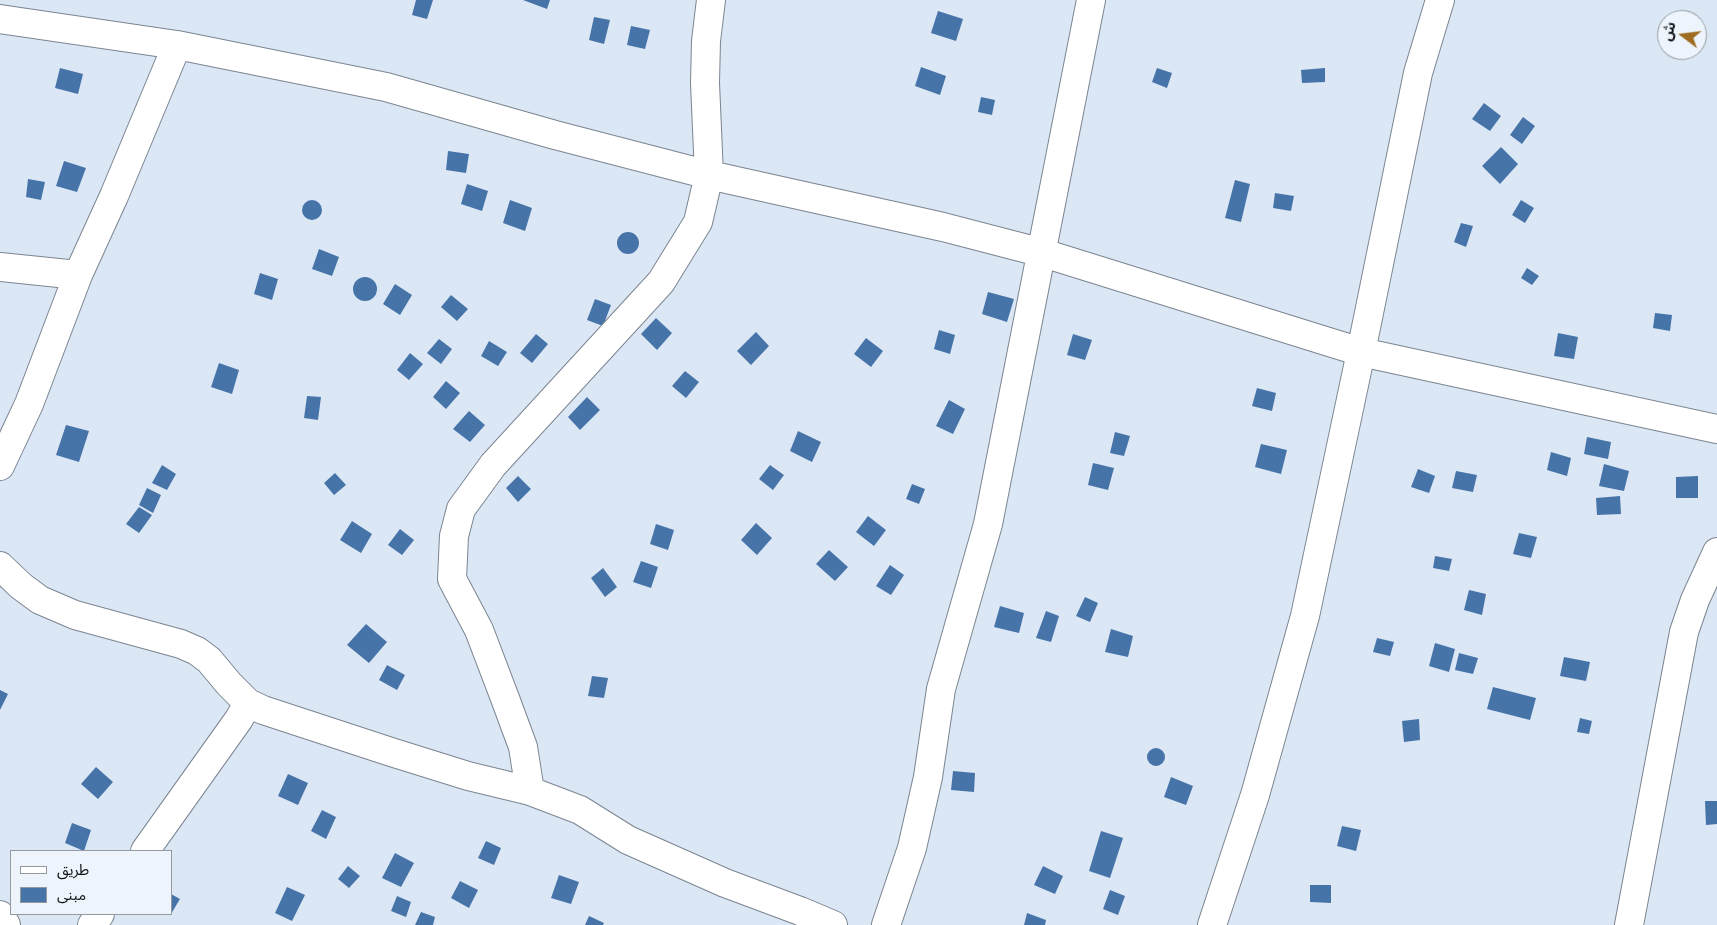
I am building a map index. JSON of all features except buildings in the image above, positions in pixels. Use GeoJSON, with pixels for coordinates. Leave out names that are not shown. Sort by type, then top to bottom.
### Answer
{"type":"FeatureCollection","features":[{"type":"Feature","properties":{"kind":"street"},"geometry":{"type":"LineString","coordinates":[[530,791],[523,747],[479,630],[452,579],[454,536],[461,509],[493,465],[661,282],[698,222],[709,175],[705,83],[706,41],[711,0]]}},
{"type":"Feature","properties":{"kind":"street"},"geometry":{"type":"LineString","coordinates":[[886,925],[912,848],[928,778],[941,690],[988,524],[1043,253],[1091,0]]}},
{"type":"Feature","properties":{"kind":"street"},"geometry":{"type":"LineString","coordinates":[[1212,925],[1256,795],[1305,616],[1362,352],[1418,73],[1440,0]]}},
{"type":"Feature","properties":{"kind":"street"},"geometry":{"type":"LineString","coordinates":[[0,20],[177,45],[386,87],[555,135],[709,175],[943,227],[1043,253],[1362,352],[1717,429]]}},
{"type":"Feature","properties":{"kind":"street"},"geometry":{"type":"LineString","coordinates":[[0,466],[29,404],[78,275],[114,196],[177,45]]}},
{"type":"Feature","properties":{"kind":"street"},"geometry":{"type":"LineString","coordinates":[[0,267],[78,275]]}},
{"type":"Feature","properties":{"kind":"street"},"geometry":{"type":"LineString","coordinates":[[1629,925],[1684,632],[1695,600],[1717,552]]}},
{"type":"Feature","properties":{"kind":"street"},"geometry":{"type":"LineString","coordinates":[[0,566],[21,586],[40,600],[75,615],[180,644],[197,652],[209,660],[248,703],[263,710],[468,776],[530,791],[580,810],[628,840],[725,883],[833,925]]}},
{"type":"Feature","properties":{"kind":"street"},"geometry":{"type":"LineString","coordinates":[[146,850],[248,703]]}},
{"type":"Feature","properties":{"kind":"street"},"geometry":{"type":"LineString","coordinates":[[0,915],[6,925]]}}]}
